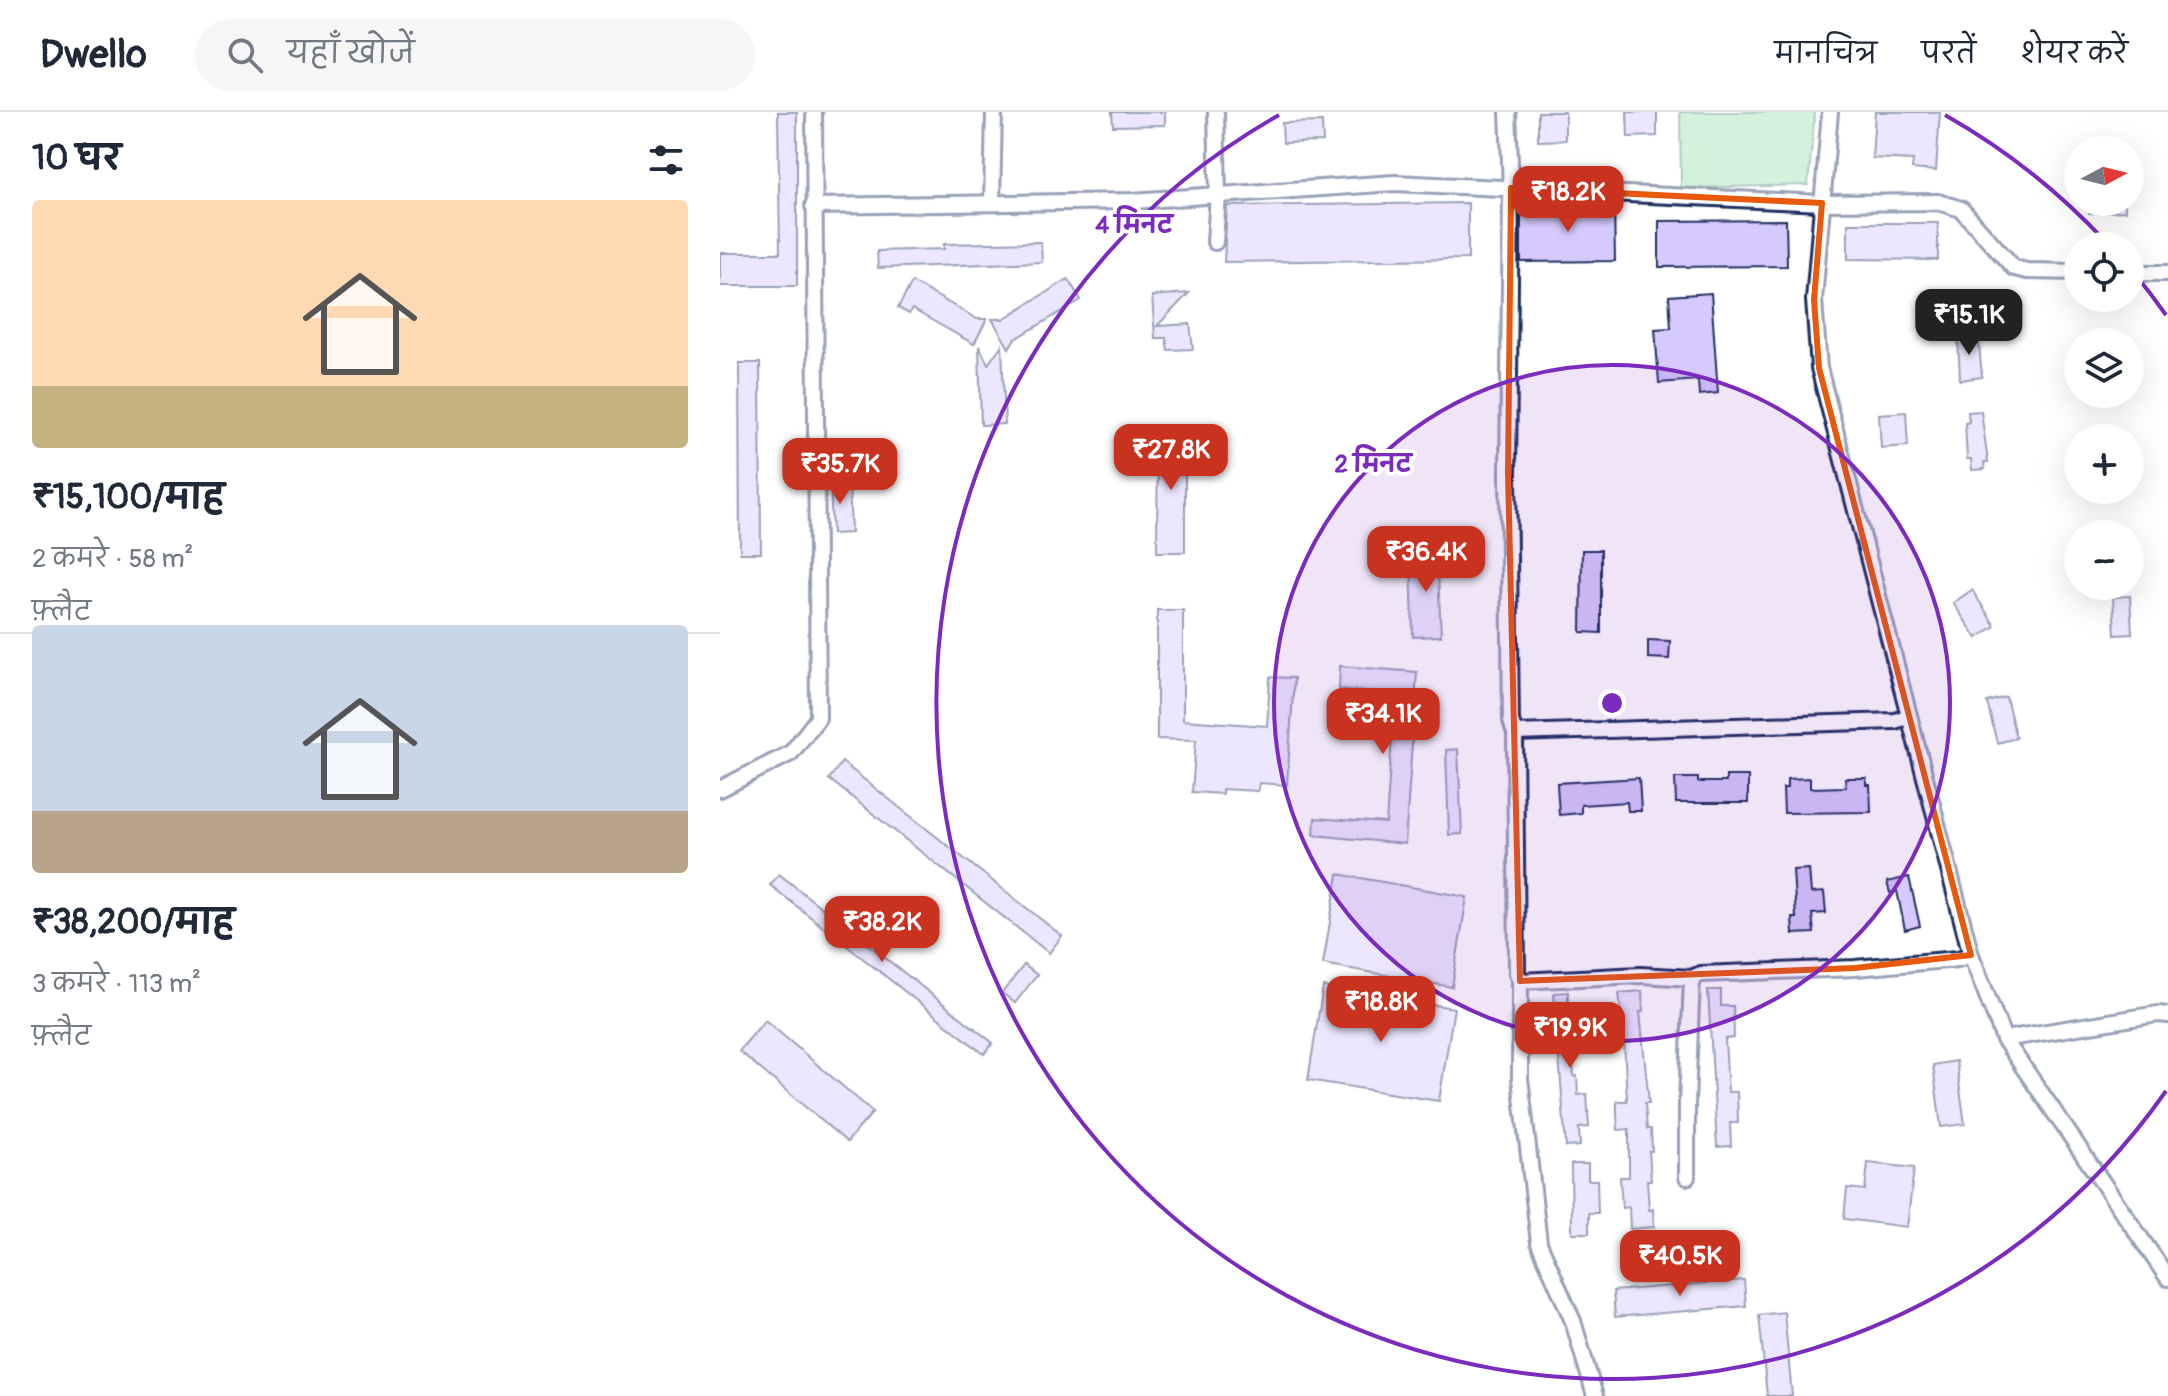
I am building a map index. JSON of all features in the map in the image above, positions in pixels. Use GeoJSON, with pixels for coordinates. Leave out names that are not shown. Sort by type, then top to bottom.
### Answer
{"type":"FeatureCollection","features":[{"type":"Feature","properties":{"kind":"street"},"geometry":{"type":"LineString","coordinates":[[720,789],[791,753],[818,718],[814,112]]}},
{"type":"Feature","properties":{"kind":"street"},"geometry":{"type":"LineString","coordinates":[[992,202],[994,112]]}},
{"type":"Feature","properties":{"kind":"street"},"geometry":{"type":"LineString","coordinates":[[1215,242],[1218,193],[1216,112]]}},
{"type":"Feature","properties":{"kind":"street"},"geometry":{"type":"LineString","coordinates":[[1508,112],[1511,188],[1508,473],[1511,721],[1515,733],[1520,1078],[1539,1243],[1573,1321],[1595,1396]]}},
{"type":"Feature","properties":{"kind":"street"},"geometry":{"type":"LineString","coordinates":[[1830,112],[1814,300],[1819,368],[1971,955],[2004,1039],[2168,1278]]}},
{"type":"Feature","properties":{"kind":"street"},"geometry":{"type":"LineString","coordinates":[[813,206],[1132,201],[1394,183],[1822,203],[1938,202],[1961,209],[2014,268],[2064,272]]}},
{"type":"Feature","properties":{"kind":"street"},"geometry":{"type":"LineString","coordinates":[[2144,273],[2168,273]]}},
{"type":"Feature","properties":{"kind":"street"},"geometry":{"type":"LineString","coordinates":[[1515,733],[1895,721],[1909,716]]}},
{"type":"Feature","properties":{"kind":"street"},"geometry":{"type":"LineString","coordinates":[[1520,981],[1640,975],[1692,978],[1701,974],[1855,968],[1958,959],[1971,955]]}},
{"type":"Feature","properties":{"kind":"street"},"geometry":{"type":"LineString","coordinates":[[1687,1177],[1692,978]]}},
{"type":"Feature","properties":{"kind":"street"},"geometry":{"type":"LineString","coordinates":[[2004,1039],[2158,1014],[2168,1015]]}},
{"type":"Feature","properties":{"kind":"highlighted area"},"geometry":{"type":"Polygon","coordinates":[[[1511,188],[1822,203],[1814,300],[1819,368],[1971,955],[1855,968],[1520,981],[1508,473],[1511,188]]]}},
{"type":"Feature","properties":{"kind":"green space"},"geometry":{"type":"Polygon","coordinates":[[[1680,112],[1815,112],[1808,185],[1681,188],[1680,112]]]}},
{"type":"Feature","properties":{"kind":"building"},"geometry":{"type":"Polygon","coordinates":[[[778,112],[797,112],[797,286],[720,286],[720,253],[780,253],[778,112]]]}},
{"type":"Feature","properties":{"kind":"building"},"geometry":{"type":"Polygon","coordinates":[[[1112,112],[1165,112],[1165,125],[1113,126],[1112,112]]]}},
{"type":"Feature","properties":{"kind":"building"},"geometry":{"type":"Polygon","coordinates":[[[1538,112],[1565,112],[1565,140],[1538,141],[1538,112]]]}},
{"type":"Feature","properties":{"kind":"building"},"geometry":{"type":"Polygon","coordinates":[[[1627,112],[1657,112],[1657,136],[1628,137],[1627,112]]]}},
{"type":"Feature","properties":{"kind":"building"},"geometry":{"type":"Polygon","coordinates":[[[1875,112],[1940,112],[1936,171],[1912,169],[1913,160],[1872,158],[1875,112]]]}},
{"type":"Feature","properties":{"kind":"building"},"geometry":{"type":"Polygon","coordinates":[[[1322,122],[1323,142],[1283,143],[1282,123],[1322,122]]]}},
{"type":"Feature","properties":{"kind":"building"},"geometry":{"type":"Polygon","coordinates":[[[1468,203],[1468,259],[1224,262],[1227,206],[1468,203]]]}},
{"type":"Feature","properties":{"kind":"building"},"geometry":{"type":"Polygon","coordinates":[[[1614,205],[1615,261],[1521,262],[1521,206],[1614,205]]]}},
{"type":"Feature","properties":{"kind":"building"},"geometry":{"type":"Polygon","coordinates":[[[1786,220],[1787,266],[1659,267],[1659,221],[1786,220]]]}},
{"type":"Feature","properties":{"kind":"building"},"geometry":{"type":"Polygon","coordinates":[[[1848,223],[1938,223],[1938,260],[1848,259],[1848,223]]]}},
{"type":"Feature","properties":{"kind":"building"},"geometry":{"type":"Polygon","coordinates":[[[1041,242],[1042,262],[878,268],[877,251],[944,249],[944,244],[1041,242]]]}},
{"type":"Feature","properties":{"kind":"building"},"geometry":{"type":"Polygon","coordinates":[[[1068,279],[1081,300],[1014,340],[1009,348],[992,319],[1003,319],[1068,279]]]}},
{"type":"Feature","properties":{"kind":"building"},"geometry":{"type":"Polygon","coordinates":[[[912,282],[977,319],[987,319],[974,344],[912,309],[909,314],[898,308],[912,282]]]}},
{"type":"Feature","properties":{"kind":"building"},"geometry":{"type":"Polygon","coordinates":[[[1189,293],[1157,326],[1190,324],[1193,349],[1168,350],[1166,338],[1155,338],[1152,296],[1189,293]]]}},
{"type":"Feature","properties":{"kind":"building"},"geometry":{"type":"Polygon","coordinates":[[[1711,293],[1718,393],[1699,395],[1698,380],[1659,383],[1655,329],[1671,328],[1669,296],[1711,293]]]}},
{"type":"Feature","properties":{"kind":"building"},"geometry":{"type":"Polygon","coordinates":[[[1978,334],[1982,377],[1960,380],[1958,336],[1978,334]]]}},
{"type":"Feature","properties":{"kind":"building"},"geometry":{"type":"Polygon","coordinates":[[[1002,345],[1005,424],[981,425],[979,346],[988,364],[1002,345]]]}},
{"type":"Feature","properties":{"kind":"building"},"geometry":{"type":"Polygon","coordinates":[[[739,363],[760,363],[761,553],[740,553],[739,363]]]}},
{"type":"Feature","properties":{"kind":"building"},"geometry":{"type":"Polygon","coordinates":[[[1981,411],[1988,462],[1984,462],[1985,469],[1972,470],[1971,459],[1967,459],[1965,423],[1969,422],[1968,412],[1981,411]]]}},
{"type":"Feature","properties":{"kind":"building"},"geometry":{"type":"Polygon","coordinates":[[[1906,412],[1908,446],[1881,448],[1879,414],[1906,412]]]}},
{"type":"Feature","properties":{"kind":"building"},"geometry":{"type":"Polygon","coordinates":[[[1158,432],[1185,432],[1185,552],[1157,552],[1158,432]]]}},
{"type":"Feature","properties":{"kind":"building"},"geometry":{"type":"Polygon","coordinates":[[[830,479],[849,479],[851,533],[832,534],[830,479]]]}},
{"type":"Feature","properties":{"kind":"building"},"geometry":{"type":"Polygon","coordinates":[[[1437,550],[1441,636],[1413,637],[1411,551],[1437,550]]]}},
{"type":"Feature","properties":{"kind":"building"},"geometry":{"type":"Polygon","coordinates":[[[1582,550],[1601,550],[1601,633],[1581,632],[1582,550]]]}},
{"type":"Feature","properties":{"kind":"building"},"geometry":{"type":"Polygon","coordinates":[[[1972,590],[1995,626],[1977,638],[1953,603],[1972,590]]]}},
{"type":"Feature","properties":{"kind":"building"},"geometry":{"type":"Polygon","coordinates":[[[2113,600],[2130,600],[2132,634],[2115,635],[2113,600]]]}},
{"type":"Feature","properties":{"kind":"building"},"geometry":{"type":"Polygon","coordinates":[[[1157,610],[1183,610],[1183,720],[1267,726],[1270,677],[1294,678],[1287,785],[1259,783],[1258,791],[1222,789],[1222,794],[1192,792],[1196,740],[1157,739],[1157,610]]]}},
{"type":"Feature","properties":{"kind":"building"},"geometry":{"type":"Polygon","coordinates":[[[1648,640],[1670,641],[1669,659],[1648,658],[1648,640]]]}},
{"type":"Feature","properties":{"kind":"building"},"geometry":{"type":"Polygon","coordinates":[[[1340,666],[1417,672],[1405,844],[1314,835],[1315,818],[1386,823],[1395,693],[1339,689],[1340,666]]]}},
{"type":"Feature","properties":{"kind":"building"},"geometry":{"type":"Polygon","coordinates":[[[2006,697],[2016,738],[1997,743],[1987,702],[2006,697]]]}},
{"type":"Feature","properties":{"kind":"building"},"geometry":{"type":"Polygon","coordinates":[[[1458,749],[1462,834],[1449,835],[1446,750],[1458,749]]]}},
{"type":"Feature","properties":{"kind":"building"},"geometry":{"type":"Polygon","coordinates":[[[842,762],[1062,936],[1049,953],[829,779],[842,762]]]}},
{"type":"Feature","properties":{"kind":"building"},"geometry":{"type":"Polygon","coordinates":[[[1726,776],[1748,776],[1748,803],[1676,803],[1675,778],[1726,782],[1726,776]]]}},
{"type":"Feature","properties":{"kind":"building"},"geometry":{"type":"Polygon","coordinates":[[[1639,778],[1641,811],[1628,811],[1627,802],[1581,805],[1581,813],[1559,815],[1557,783],[1639,778]]]}},
{"type":"Feature","properties":{"kind":"building"},"geometry":{"type":"Polygon","coordinates":[[[1810,778],[1810,788],[1846,787],[1845,778],[1866,778],[1866,785],[1870,785],[1871,812],[1784,813],[1783,788],[1787,788],[1787,779],[1810,778]]]}},
{"type":"Feature","properties":{"kind":"building"},"geometry":{"type":"Polygon","coordinates":[[[1809,869],[1811,893],[1824,892],[1826,913],[1812,914],[1814,933],[1793,934],[1792,918],[1796,918],[1793,870],[1809,869]]]}},
{"type":"Feature","properties":{"kind":"building"},"geometry":{"type":"Polygon","coordinates":[[[779,874],[993,1043],[984,1054],[770,885],[779,874]]]}},
{"type":"Feature","properties":{"kind":"building"},"geometry":{"type":"Polygon","coordinates":[[[1338,874],[1467,897],[1452,987],[1323,964],[1338,874]]]}},
{"type":"Feature","properties":{"kind":"building"},"geometry":{"type":"Polygon","coordinates":[[[1909,877],[1920,926],[1905,930],[1897,891],[1890,893],[1887,882],[1909,877]]]}},
{"type":"Feature","properties":{"kind":"building"},"geometry":{"type":"Polygon","coordinates":[[[1024,965],[1037,975],[1015,1003],[1002,993],[1024,965]]]}},
{"type":"Feature","properties":{"kind":"building"},"geometry":{"type":"Polygon","coordinates":[[[1323,987],[1454,1008],[1439,1101],[1308,1080],[1323,987]]]}},
{"type":"Feature","properties":{"kind":"building"},"geometry":{"type":"Polygon","coordinates":[[[1708,990],[1721,990],[1721,1006],[1733,1006],[1734,1038],[1725,1039],[1728,1092],[1737,1092],[1738,1123],[1730,1123],[1731,1146],[1717,1147],[1708,990]]]}},
{"type":"Feature","properties":{"kind":"building"},"geometry":{"type":"Polygon","coordinates":[[[1642,991],[1643,1012],[1640,1012],[1649,1103],[1645,1103],[1652,1151],[1649,1151],[1651,1180],[1647,1180],[1649,1210],[1653,1209],[1654,1227],[1630,1229],[1629,1207],[1622,1208],[1620,1177],[1629,1177],[1629,1129],[1618,1130],[1617,1114],[1617,1101],[1627,1101],[1624,1041],[1616,1042],[1614,1011],[1621,1011],[1619,993],[1642,991]]]}},
{"type":"Feature","properties":{"kind":"building"},"geometry":{"type":"Polygon","coordinates":[[[1568,992],[1568,1008],[1579,1008],[1581,1038],[1572,1039],[1574,1077],[1577,1076],[1578,1095],[1587,1094],[1589,1127],[1579,1128],[1580,1146],[1566,1147],[1554,993],[1568,992]]]}},
{"type":"Feature","properties":{"kind":"building"},"geometry":{"type":"Polygon","coordinates":[[[765,1020],[873,1112],[847,1142],[739,1051],[765,1020]]]}},
{"type":"Feature","properties":{"kind":"building"},"geometry":{"type":"Polygon","coordinates":[[[1956,1061],[1965,1124],[1941,1127],[1933,1065],[1956,1061]]]}},
{"type":"Feature","properties":{"kind":"building"},"geometry":{"type":"Polygon","coordinates":[[[1868,1163],[1914,1168],[1907,1227],[1844,1219],[1847,1188],[1865,1190],[1868,1163]]]}},
{"type":"Feature","properties":{"kind":"building"},"geometry":{"type":"Polygon","coordinates":[[[1571,1164],[1588,1164],[1588,1180],[1597,1180],[1598,1213],[1589,1213],[1589,1233],[1572,1233],[1571,1164]]]}},
{"type":"Feature","properties":{"kind":"building"},"geometry":{"type":"Polygon","coordinates":[[[1744,1280],[1746,1306],[1615,1317],[1613,1291],[1744,1280]]]}},
{"type":"Feature","properties":{"kind":"building"},"geometry":{"type":"Polygon","coordinates":[[[1784,1312],[1792,1396],[1767,1396],[1759,1315],[1784,1312]]]}}]}
